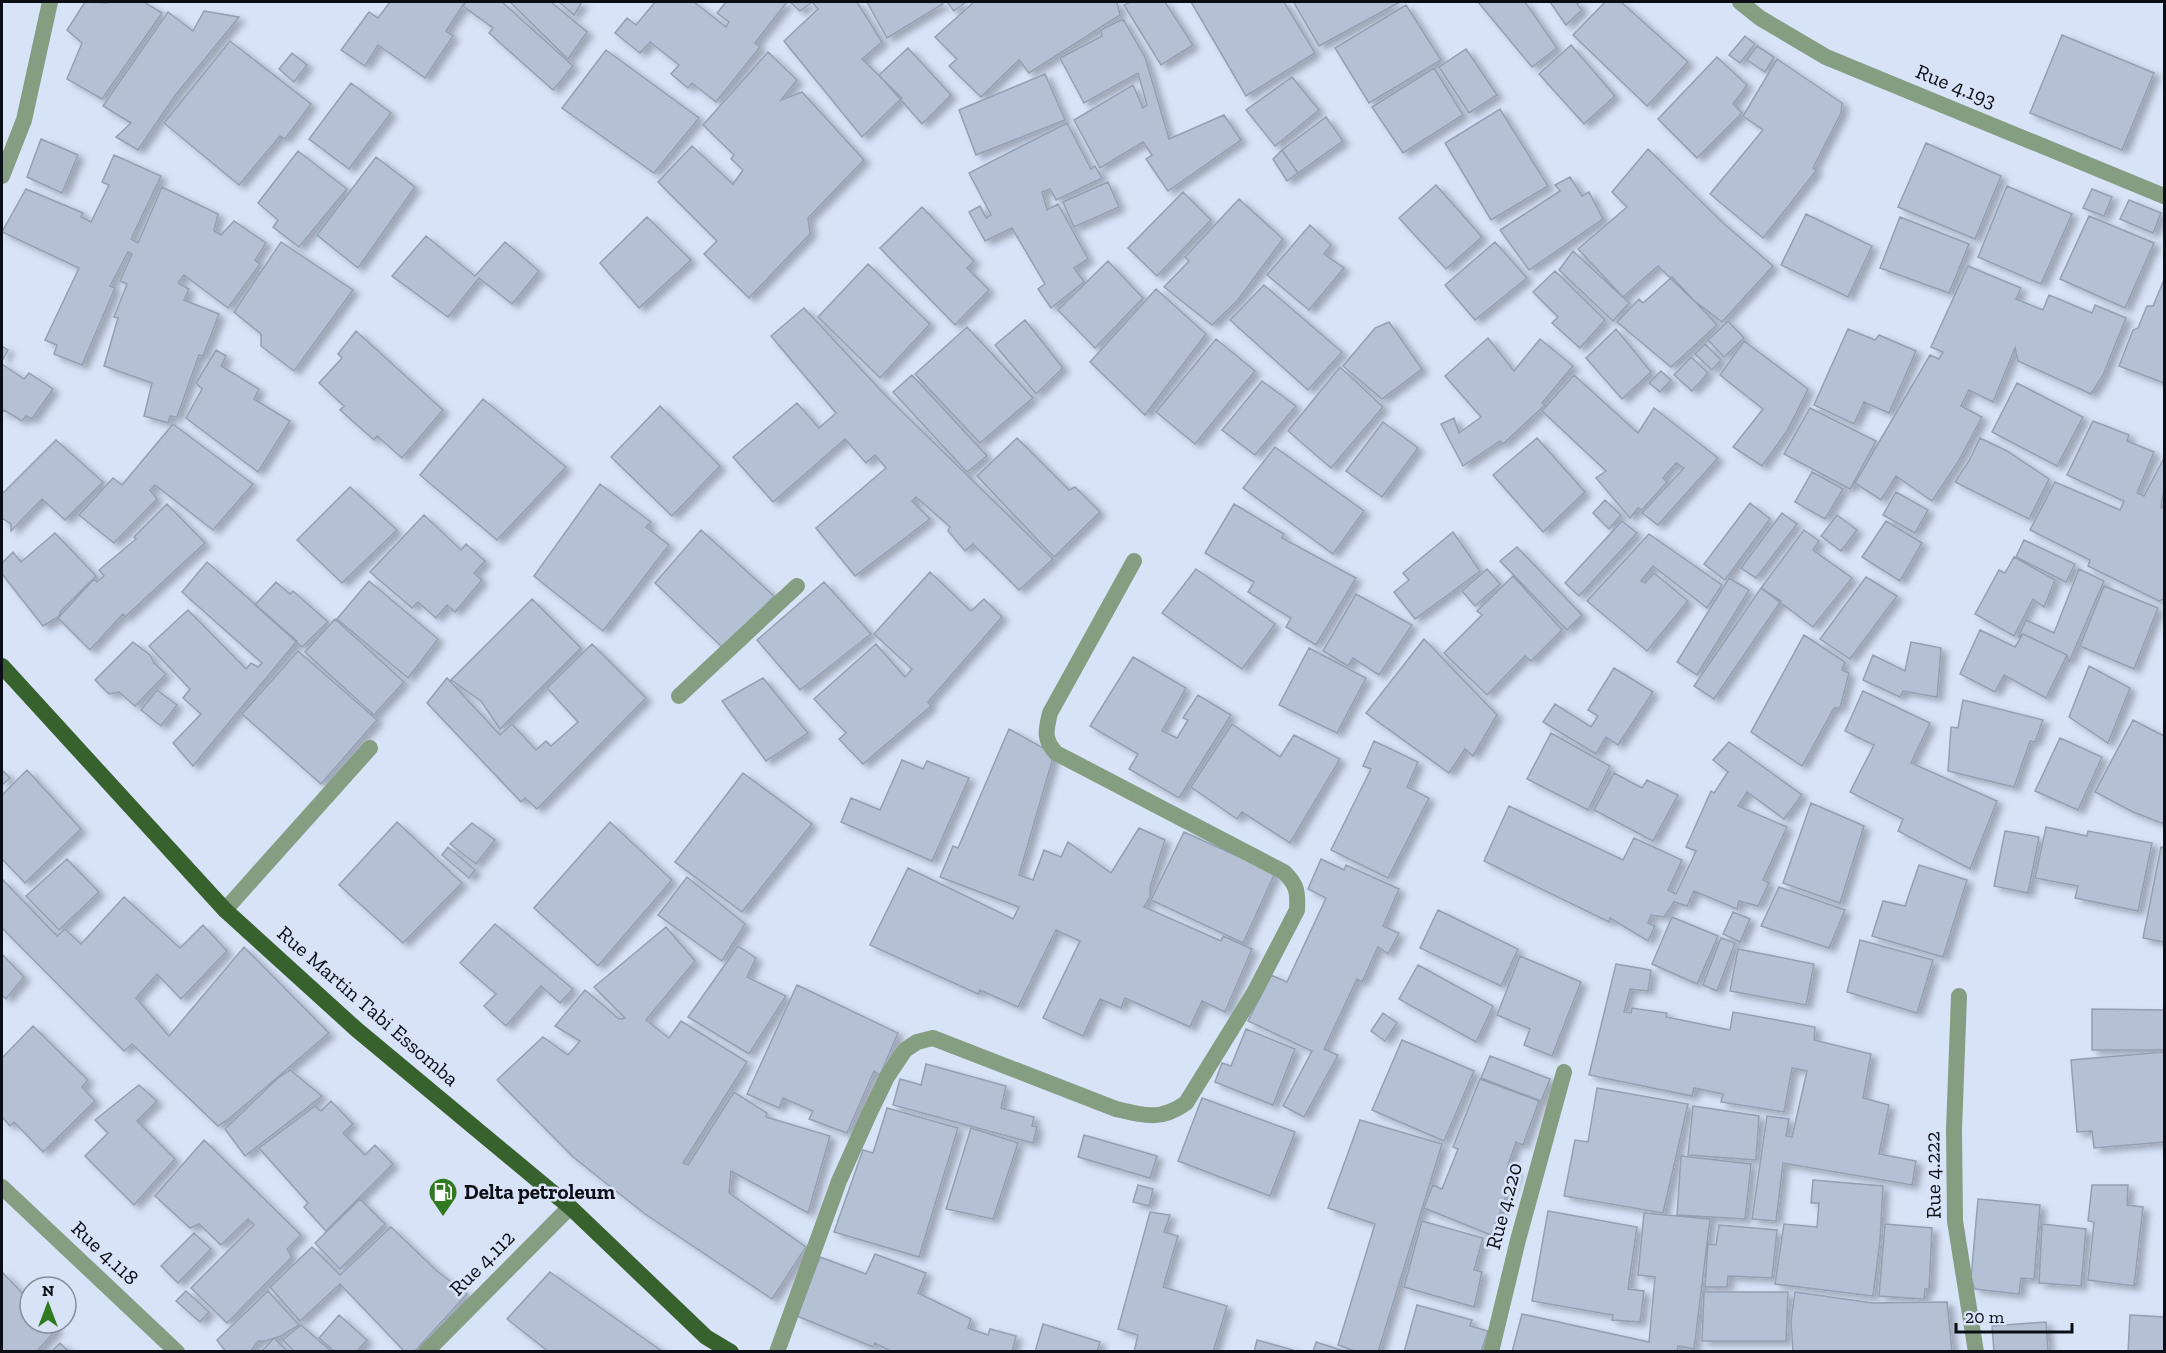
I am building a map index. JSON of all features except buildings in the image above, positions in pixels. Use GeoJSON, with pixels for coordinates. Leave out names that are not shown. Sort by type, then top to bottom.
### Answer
{"type":"FeatureCollection","features":[{"type":"Feature","properties":{"kind":"main road","name":"Rue Martin Tabi Essomba"},"geometry":{"type":"LineString","coordinates":[[2,666],[225,910],[356,1029],[570,1206],[706,1337],[731,1352]]}},
{"type":"Feature","properties":{"kind":"street"},"geometry":{"type":"LineString","coordinates":[[2,176],[24,120],[50,2]]}},
{"type":"Feature","properties":{"kind":"street","name":"Rue 4.193"},"geometry":{"type":"LineString","coordinates":[[1740,2],[1760,18],[1826,57],[2164,196]]}},
{"type":"Feature","properties":{"kind":"street"},"geometry":{"type":"LineString","coordinates":[[777,1352],[854,1147],[887,1077],[905,1050],[917,1041],[933,1038],[1116,1109],[1139,1115],[1158,1116],[1173,1112],[1186,1103],[1254,993],[1297,910],[1298,897],[1295,883],[1284,872],[1056,753],[1049,745],[1046,731],[1050,713],[1134,561]]}},
{"type":"Feature","properties":{"kind":"street"},"geometry":{"type":"LineString","coordinates":[[679,696],[797,586]]}},
{"type":"Feature","properties":{"kind":"street"},"geometry":{"type":"LineString","coordinates":[[225,910],[370,748]]}},
{"type":"Feature","properties":{"kind":"street","name":"Rue 4.222"},"geometry":{"type":"LineString","coordinates":[[1959,996],[1954,1130],[1955,1221],[1976,1352]]}},
{"type":"Feature","properties":{"kind":"street","name":"Rue 4.220"},"geometry":{"type":"LineString","coordinates":[[1491,1352],[1518,1240],[1564,1072]]}},
{"type":"Feature","properties":{"kind":"street","name":"Rue 4.118"},"geometry":{"type":"LineString","coordinates":[[2,1187],[177,1352]]}},
{"type":"Feature","properties":{"kind":"street","name":"Rue 4.112"},"geometry":{"type":"LineString","coordinates":[[426,1352],[570,1206]]}},
{"type":"Feature","properties":{"kind":"place","name":"Delta petroleum"},"geometry":{"type":"Point","coordinates":[443,1218]}}]}
